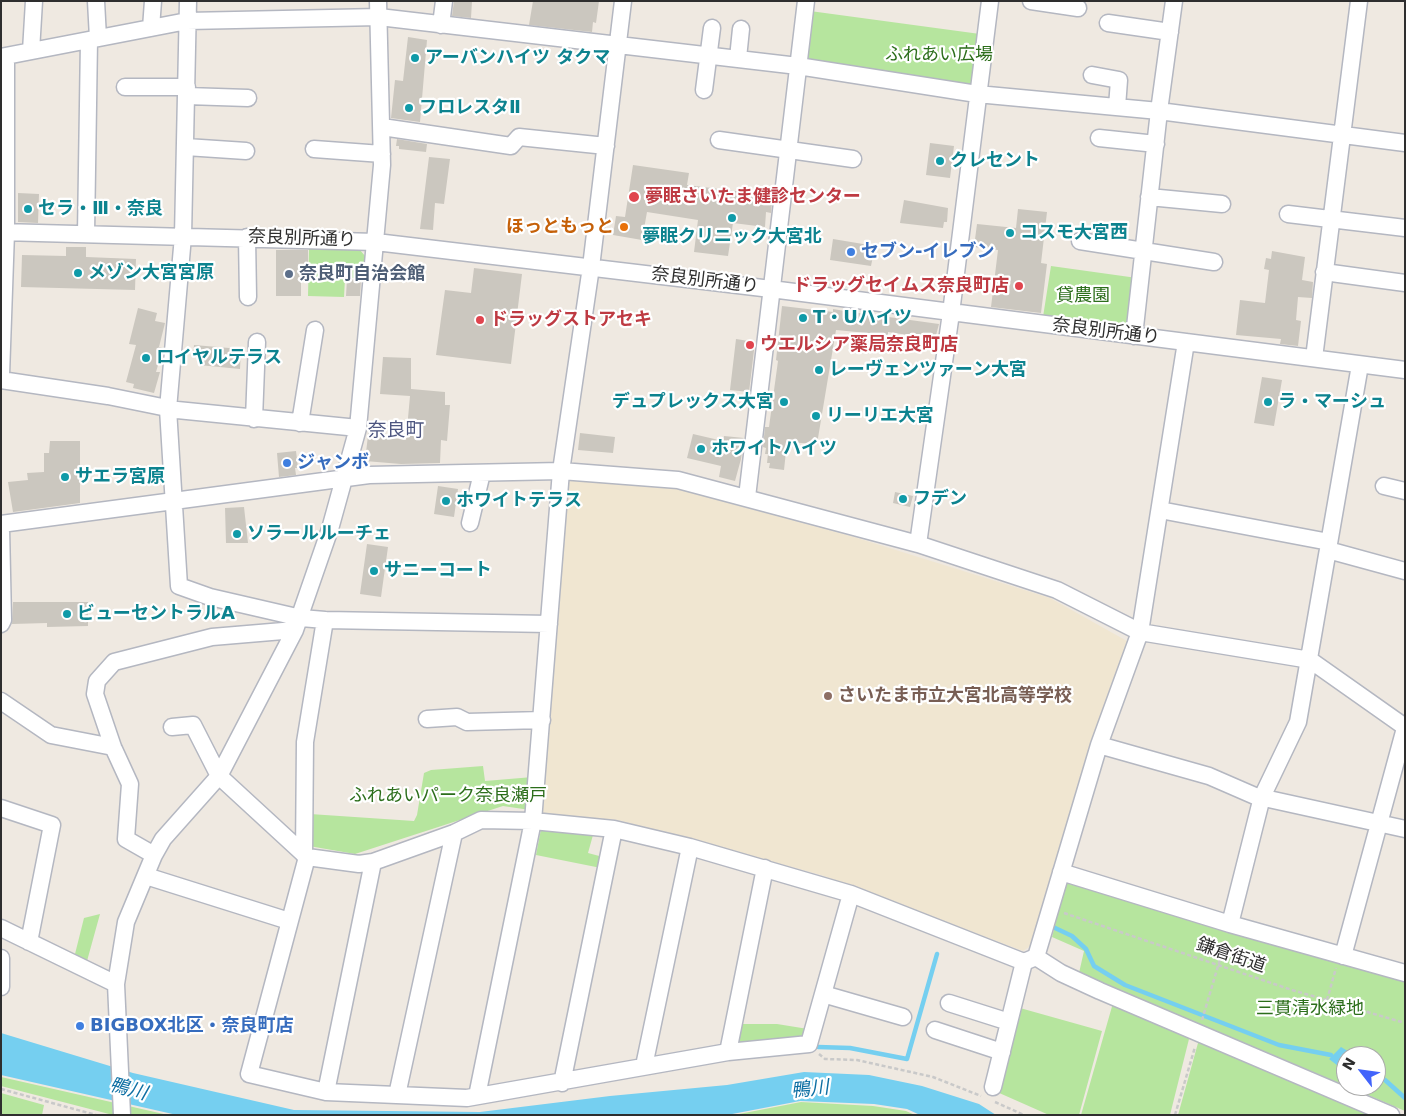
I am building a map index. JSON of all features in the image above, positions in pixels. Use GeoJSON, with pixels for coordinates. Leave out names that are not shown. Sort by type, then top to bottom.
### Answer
{"type":"FeatureCollection","features":[{"type":"Feature","properties":{"kind":"street"},"geometry":{"type":"LineString","coordinates":[[31,51],[34,1]]}},
{"type":"Feature","properties":{"kind":"street"},"geometry":{"type":"LineString","coordinates":[[86,234],[96,1]]}},
{"type":"Feature","properties":{"kind":"street"},"geometry":{"type":"LineString","coordinates":[[151,28],[153,1]]}},
{"type":"Feature","properties":{"kind":"street"},"geometry":{"type":"LineString","coordinates":[[188,1],[183,236],[168,409],[179,586],[298,624]]}},
{"type":"Feature","properties":{"kind":"street"},"geometry":{"type":"LineString","coordinates":[[441,24],[444,1]]}},
{"type":"Feature","properties":{"kind":"street"},"geometry":{"type":"LineString","coordinates":[[476,1096],[533,821],[560,471],[591,267],[623,1]]}},
{"type":"Feature","properties":{"kind":"street"},"geometry":{"type":"LineString","coordinates":[[747,497],[806,1]]}},
{"type":"Feature","properties":{"kind":"street"},"geometry":{"type":"LineString","coordinates":[[918,544],[951,313],[990,1]]}},
{"type":"Feature","properties":{"kind":"street"},"geometry":{"type":"LineString","coordinates":[[1031,1],[1078,8]]}},
{"type":"Feature","properties":{"kind":"street"},"geometry":{"type":"LineString","coordinates":[[1134,336],[1159,111],[1174,1]]}},
{"type":"Feature","properties":{"kind":"street"},"geometry":{"type":"LineString","coordinates":[[1314,358],[1324,272],[1344,135],[1359,1]]}},
{"type":"Feature","properties":{"kind":"street"},"geometry":{"type":"LineString","coordinates":[[122,1115],[121,1053],[116,984],[126,922],[154,856],[163,840],[218,776],[298,624],[346,477],[358,428],[376,242],[382,154],[379,9]]}},
{"type":"Feature","properties":{"kind":"street"},"geometry":{"type":"LineString","coordinates":[[1,375],[4,232],[4,57],[187,21],[379,9],[441,24],[738,58],[977,94],[1159,111],[1405,143]]}},
{"type":"Feature","properties":{"kind":"street"},"geometry":{"type":"LineString","coordinates":[[1108,23],[1170,32]]}},
{"type":"Feature","properties":{"kind":"street"},"geometry":{"type":"LineString","coordinates":[[704,90],[712,28]]}},
{"type":"Feature","properties":{"kind":"street"},"geometry":{"type":"LineString","coordinates":[[738,58],[741,29]]}},
{"type":"Feature","properties":{"kind":"street"},"geometry":{"type":"LineString","coordinates":[[1092,75],[1119,80],[1117,107]]}},
{"type":"Feature","properties":{"kind":"street"},"geometry":{"type":"LineString","coordinates":[[125,87],[187,91],[248,98]]}},
{"type":"Feature","properties":{"kind":"street"},"geometry":{"type":"LineString","coordinates":[[382,126],[511,146],[519,137],[606,146]]}},
{"type":"Feature","properties":{"kind":"street"},"geometry":{"type":"LineString","coordinates":[[1099,138],[1156,144]]}},
{"type":"Feature","properties":{"kind":"street"},"geometry":{"type":"LineString","coordinates":[[719,140],[853,159]]}},
{"type":"Feature","properties":{"kind":"street"},"geometry":{"type":"LineString","coordinates":[[186,148],[246,150]]}},
{"type":"Feature","properties":{"kind":"street"},"geometry":{"type":"LineString","coordinates":[[314,150],[382,154]]}},
{"type":"Feature","properties":{"kind":"street"},"geometry":{"type":"LineString","coordinates":[[1149,197],[1222,204]]}},
{"type":"Feature","properties":{"kind":"street"},"geometry":{"type":"LineString","coordinates":[[1288,214],[1405,228]]}},
{"type":"Feature","properties":{"kind":"street","name":"奈良別所通り"},"geometry":{"type":"LineString","coordinates":[[4,232],[247,237],[376,242],[771,289],[1405,370]]}},
{"type":"Feature","properties":{"kind":"street"},"geometry":{"type":"LineString","coordinates":[[247,237],[248,297]]}},
{"type":"Feature","properties":{"kind":"street"},"geometry":{"type":"LineString","coordinates":[[1080,242],[1214,262]]}},
{"type":"Feature","properties":{"kind":"street"},"geometry":{"type":"LineString","coordinates":[[1324,272],[1405,283]]}},
{"type":"Feature","properties":{"kind":"street"},"geometry":{"type":"LineString","coordinates":[[300,423],[315,330]]}},
{"type":"Feature","properties":{"kind":"street"},"geometry":{"type":"LineString","coordinates":[[254,419],[257,342]]}},
{"type":"Feature","properties":{"kind":"street"},"geometry":{"type":"LineString","coordinates":[[989,1095],[1009,1022],[1030,959],[1050,908],[1099,744],[1140,632],[1186,342]]}},
{"type":"Feature","properties":{"kind":"street"},"geometry":{"type":"LineString","coordinates":[[1230,924],[1262,797],[1298,722],[1360,365]]}},
{"type":"Feature","properties":{"kind":"street"},"geometry":{"type":"LineString","coordinates":[[1,380],[108,396],[168,409],[358,428]]}},
{"type":"Feature","properties":{"kind":"street"},"geometry":{"type":"LineString","coordinates":[[1,624],[3,620],[1,526],[346,477],[560,471],[678,480],[747,497],[918,544],[1057,590],[1140,632],[1310,660],[1405,728],[1341,955]]}},
{"type":"Feature","properties":{"kind":"street"},"geometry":{"type":"LineString","coordinates":[[470,523],[482,473]]}},
{"type":"Feature","properties":{"kind":"street"},"geometry":{"type":"LineString","coordinates":[[1384,486],[1405,492]]}},
{"type":"Feature","properties":{"kind":"street"},"geometry":{"type":"LineString","coordinates":[[1160,510],[1329,546],[1405,571]]}},
{"type":"Feature","properties":{"kind":"street"},"geometry":{"type":"LineString","coordinates":[[154,856],[126,839],[130,784],[113,747],[95,694],[97,681],[114,662],[212,637],[326,620],[549,624]]}},
{"type":"Feature","properties":{"kind":"street"},"geometry":{"type":"LineString","coordinates":[[326,620],[305,742],[305,856],[249,1074],[326,1092],[476,1096],[728,1052],[809,1044],[851,894]]}},
{"type":"Feature","properties":{"kind":"street"},"geometry":{"type":"LineString","coordinates":[[1,701],[51,735],[113,747]]}},
{"type":"Feature","properties":{"kind":"street"},"geometry":{"type":"LineString","coordinates":[[426,719],[457,717],[467,722],[542,720]]}},
{"type":"Feature","properties":{"kind":"street"},"geometry":{"type":"LineString","coordinates":[[172,727],[193,725],[218,776],[305,856],[359,864],[373,862],[454,833],[481,820],[533,821],[614,829],[690,847],[851,894],[1030,959],[1200,1030],[1391,1115]]}},
{"type":"Feature","properties":{"kind":"street"},"geometry":{"type":"LineString","coordinates":[[1099,744],[1209,776],[1262,797],[1405,829]]}},
{"type":"Feature","properties":{"kind":"street"},"geometry":{"type":"LineString","coordinates":[[1,808],[52,825],[29,942]]}},
{"type":"Feature","properties":{"kind":"street"},"geometry":{"type":"LineString","coordinates":[[562,1082],[614,829]]}},
{"type":"Feature","properties":{"kind":"street"},"geometry":{"type":"LineString","coordinates":[[397,1095],[454,833]]}},
{"type":"Feature","properties":{"kind":"street"},"geometry":{"type":"LineString","coordinates":[[644,1066],[690,847]]}},
{"type":"Feature","properties":{"kind":"street"},"geometry":{"type":"LineString","coordinates":[[326,1092],[373,862]]}},
{"type":"Feature","properties":{"kind":"street"},"geometry":{"type":"LineString","coordinates":[[728,1052],[766,868]]}},
{"type":"Feature","properties":{"kind":"street"},"geometry":{"type":"LineString","coordinates":[[1061,872],[1230,924],[1405,973]]}},
{"type":"Feature","properties":{"kind":"street"},"geometry":{"type":"LineString","coordinates":[[146,876],[289,921]]}},
{"type":"Feature","properties":{"kind":"street"},"geometry":{"type":"LineString","coordinates":[[1,928],[116,984]]}},
{"type":"Feature","properties":{"kind":"street"},"geometry":{"type":"LineString","coordinates":[[1,958],[1,987]]}},
{"type":"Feature","properties":{"kind":"street"},"geometry":{"type":"LineString","coordinates":[[823,994],[903,1017]]}},
{"type":"Feature","properties":{"kind":"street"},"geometry":{"type":"LineString","coordinates":[[949,1003],[1009,1022]]}},
{"type":"Feature","properties":{"kind":"street"},"geometry":{"type":"LineString","coordinates":[[935,1030],[1002,1052]]}},
{"type":"Feature","properties":{"kind":"path","name":"鎌倉街道"},"geometry":{"type":"LineString","coordinates":[[1050,908],[1218,965],[1405,1023]]}},
{"type":"Feature","properties":{"kind":"path"},"geometry":{"type":"LineString","coordinates":[[1175,1115],[1230,924]]}},
{"type":"Feature","properties":{"kind":"path"},"geometry":{"type":"LineString","coordinates":[[1327,1000],[1341,955]]}},
{"type":"Feature","properties":{"kind":"path"},"geometry":{"type":"LineString","coordinates":[[809,1044],[825,1059],[857,1060],[933,1077],[989,1095],[1024,1115]]}},
{"type":"Feature","properties":{"kind":"path"},"geometry":{"type":"LineString","coordinates":[[1,1089],[96,1115]]}},
{"type":"Feature","properties":{"kind":"shaded area","name":"さいたま市立大宮北高等学校"},"geometry":{"type":"Polygon","coordinates":[[[569,480],[670,487],[854,537],[1050,598],[1127,641],[1127,646],[1089,747],[1032,945],[1023,951],[821,875],[618,820],[545,815],[540,809],[564,488],[569,480]]]}},
{"type":"Feature","properties":{"kind":"green space","name":"ふれあい広場"},"geometry":{"type":"Polygon","coordinates":[[[810,11],[980,34],[973,87],[804,64],[810,11]]]}},
{"type":"Feature","properties":{"kind":"green space"},"geometry":{"type":"Polygon","coordinates":[[[309,248],[360,250],[365,256],[363,278],[345,278],[344,297],[308,296],[309,248]]]}},
{"type":"Feature","properties":{"kind":"green space","name":"貸農園"},"geometry":{"type":"Polygon","coordinates":[[[1051,266],[1137,278],[1127,329],[1043,317],[1051,266]]]}},
{"type":"Feature","properties":{"kind":"green space","name":"ふれあいパーク奈良瀬戸"},"geometry":{"type":"Polygon","coordinates":[[[483,766],[485,781],[533,777],[530,810],[503,806],[355,854],[309,846],[310,814],[414,821],[417,815],[424,773],[431,770],[483,766]]]}},
{"type":"Feature","properties":{"kind":"green space"},"geometry":{"type":"Polygon","coordinates":[[[541,829],[593,835],[588,853],[603,857],[601,868],[536,855],[541,829]]]}},
{"type":"Feature","properties":{"kind":"green space","name":"三貫清水緑地"},"geometry":{"type":"Polygon","coordinates":[[[1066,883],[1405,977],[1405,1111],[1370,1096],[1386,1096],[1386,1046],[1336,1046],[1336,1082],[1079,973],[1084,951],[1052,937],[1066,883]]]}},
{"type":"Feature","properties":{"kind":"green space"},"geometry":{"type":"Polygon","coordinates":[[[100,914],[87,961],[75,954],[84,918],[100,914]]]}},
{"type":"Feature","properties":{"kind":"green space"},"geometry":{"type":"Polygon","coordinates":[[[1113,1003],[1190,1035],[1170,1115],[1081,1115],[1113,1003]]]}},
{"type":"Feature","properties":{"kind":"green space"},"geometry":{"type":"Polygon","coordinates":[[[1020,1008],[1102,1031],[1079,1115],[1049,1115],[997,1092],[1020,1008]]]}},
{"type":"Feature","properties":{"kind":"green space"},"geometry":{"type":"Polygon","coordinates":[[[737,1024],[777,1024],[808,1029],[806,1037],[733,1046],[737,1024]]]}},
{"type":"Feature","properties":{"kind":"green space"},"geometry":{"type":"Polygon","coordinates":[[[1205,1040],[1336,1093],[1336,1096],[1343,1096],[1390,1115],[1178,1115],[1198,1043],[1205,1040]]]}},
{"type":"Feature","properties":{"kind":"green space"},"geometry":{"type":"Polygon","coordinates":[[[1,1077],[168,1115],[113,1115],[1,1086],[1,1077]]]}},
{"type":"Feature","properties":{"kind":"green space"},"geometry":{"type":"Polygon","coordinates":[[[1,1093],[44,1105],[42,1115],[1,1115],[1,1093]]]}},
{"type":"Feature","properties":{"kind":"green space"},"geometry":{"type":"Polygon","coordinates":[[[801,1102],[873,1106],[906,1111],[915,1115],[734,1115],[801,1102]]]}},
{"type":"Feature","properties":{"kind":"water","name":"鴨川"},"geometry":{"type":"Polygon","coordinates":[[[1,1033],[133,1073],[294,1110],[480,1112],[610,1096],[727,1085],[804,1072],[869,1075],[922,1086],[979,1104],[996,1115],[920,1115],[907,1109],[874,1104],[800,1101],[727,1115],[177,1115],[1,1075],[1,1033]]]}},
{"type":"Feature","properties":{"kind":"water"},"geometry":{"type":"Polygon","coordinates":[[[1336,1052],[1336,1064],[1329,1059],[1336,1052]]]}},
{"type":"Feature","properties":{"kind":"building"},"geometry":{"type":"Polygon","coordinates":[[[454,1],[472,1],[471,18],[452,16],[454,1]]]}},
{"type":"Feature","properties":{"kind":"building"},"geometry":{"type":"Polygon","coordinates":[[[533,1],[599,1],[596,23],[593,22],[592,32],[529,25],[533,1]]]}},
{"type":"Feature","properties":{"kind":"building"},"geometry":{"type":"Polygon","coordinates":[[[408,37],[427,40],[420,122],[391,118],[395,80],[403,81],[408,37]]]}},
{"type":"Feature","properties":{"kind":"building"},"geometry":{"type":"Polygon","coordinates":[[[397,139],[427,144],[426,152],[399,149],[399,146],[396,146],[397,139]]]}},
{"type":"Feature","properties":{"kind":"building","name":"クレセント"},"geometry":{"type":"Polygon","coordinates":[[[930,143],[954,146],[950,178],[926,175],[930,143]]]}},
{"type":"Feature","properties":{"kind":"building"},"geometry":{"type":"Polygon","coordinates":[[[429,157],[450,159],[444,204],[435,203],[433,230],[420,229],[429,157]]]}},
{"type":"Feature","properties":{"kind":"building"},"geometry":{"type":"Polygon","coordinates":[[[633,165],[689,173],[687,185],[768,195],[768,200],[772,201],[771,213],[766,212],[765,227],[733,223],[728,256],[694,252],[698,220],[647,212],[642,240],[613,235],[616,216],[625,217],[633,165]]]}},
{"type":"Feature","properties":{"kind":"building","name":"セラ・Ⅲ・奈良"},"geometry":{"type":"Polygon","coordinates":[[[18,193],[39,194],[38,223],[18,222],[18,193]]]}},
{"type":"Feature","properties":{"kind":"building"},"geometry":{"type":"Polygon","coordinates":[[[904,200],[948,208],[947,222],[944,222],[943,228],[900,223],[904,200]]]}},
{"type":"Feature","properties":{"kind":"building"},"geometry":{"type":"Polygon","coordinates":[[[1018,209],[1047,212],[1041,263],[1047,264],[1041,313],[991,307],[998,250],[974,247],[977,224],[1016,228],[1018,209]]]}},
{"type":"Feature","properties":{"kind":"building"},"geometry":{"type":"Polygon","coordinates":[[[833,239],[875,246],[871,266],[830,260],[833,239]]]}},
{"type":"Feature","properties":{"kind":"building","name":"メゾン大宮宮原"},"geometry":{"type":"Polygon","coordinates":[[[66,247],[86,247],[86,257],[136,259],[135,290],[21,287],[22,255],[66,256],[66,247]]]}},
{"type":"Feature","properties":{"kind":"building"},"geometry":{"type":"Polygon","coordinates":[[[276,250],[308,250],[308,267],[301,267],[301,296],[276,296],[276,250]]]}},
{"type":"Feature","properties":{"kind":"building"},"geometry":{"type":"Polygon","coordinates":[[[1272,251],[1305,257],[1302,280],[1313,282],[1312,298],[1298,297],[1296,320],[1301,321],[1298,346],[1280,344],[1281,339],[1236,335],[1240,300],[1265,303],[1269,270],[1264,269],[1266,258],[1271,259],[1272,251]]]}},
{"type":"Feature","properties":{"kind":"building"},"geometry":{"type":"Polygon","coordinates":[[[474,268],[522,274],[511,364],[436,355],[445,290],[471,293],[474,268]]]}},
{"type":"Feature","properties":{"kind":"building"},"geometry":{"type":"Polygon","coordinates":[[[347,279],[361,280],[360,296],[346,296],[347,279]]]}},
{"type":"Feature","properties":{"kind":"building"},"geometry":{"type":"Polygon","coordinates":[[[782,306],[833,312],[833,309],[939,324],[935,339],[888,332],[888,335],[836,330],[817,444],[787,442],[784,470],[769,468],[770,463],[767,463],[768,454],[765,454],[766,448],[763,447],[765,427],[769,427],[778,361],[776,360],[782,306]]]}},
{"type":"Feature","properties":{"kind":"building","name":"ロイヤルテラス"},"geometry":{"type":"Polygon","coordinates":[[[138,308],[157,313],[155,321],[165,323],[159,347],[163,348],[156,372],[160,372],[154,393],[133,388],[134,384],[126,382],[136,345],[129,344],[138,308]]]}},
{"type":"Feature","properties":{"kind":"building"},"geometry":{"type":"Polygon","coordinates":[[[736,339],[755,342],[749,392],[730,390],[736,339]]]}},
{"type":"Feature","properties":{"kind":"building"},"geometry":{"type":"Polygon","coordinates":[[[194,345],[241,349],[240,369],[199,365],[200,356],[193,356],[194,345]]]}},
{"type":"Feature","properties":{"kind":"building"},"geometry":{"type":"Polygon","coordinates":[[[383,357],[411,358],[411,389],[445,392],[445,405],[450,405],[447,441],[441,440],[440,463],[401,464],[365,461],[369,427],[386,428],[385,437],[406,440],[410,396],[380,394],[383,357]]]}},
{"type":"Feature","properties":{"kind":"building","name":"ラ・マーシュ"},"geometry":{"type":"Polygon","coordinates":[[[1262,377],[1282,380],[1274,426],[1254,423],[1262,377]]]}},
{"type":"Feature","properties":{"kind":"building"},"geometry":{"type":"Polygon","coordinates":[[[580,433],[615,437],[613,453],[578,450],[580,433]]]}},
{"type":"Feature","properties":{"kind":"building"},"geometry":{"type":"Polygon","coordinates":[[[693,434],[723,441],[724,436],[744,438],[735,481],[719,477],[721,466],[687,458],[693,434]]]}},
{"type":"Feature","properties":{"kind":"building","name":"サエラ宮原"},"geometry":{"type":"Polygon","coordinates":[[[50,441],[80,441],[80,503],[13,512],[8,482],[28,480],[27,473],[44,472],[44,453],[49,453],[50,441]]]}},
{"type":"Feature","properties":{"kind":"building"},"geometry":{"type":"Polygon","coordinates":[[[296,451],[298,468],[295,468],[296,475],[279,477],[277,453],[296,451]]]}},
{"type":"Feature","properties":{"kind":"building","name":"ホワイトテラス"},"geometry":{"type":"Polygon","coordinates":[[[438,486],[458,489],[454,517],[434,514],[438,486]]]}},
{"type":"Feature","properties":{"kind":"building","name":"フデン"},"geometry":{"type":"Polygon","coordinates":[[[895,492],[913,496],[910,507],[893,503],[895,492]]]}},
{"type":"Feature","properties":{"kind":"building","name":"ソラールルーチェ"},"geometry":{"type":"Polygon","coordinates":[[[244,507],[248,543],[226,543],[225,508],[244,507]]]}},
{"type":"Feature","properties":{"kind":"building","name":"サニーコート"},"geometry":{"type":"Polygon","coordinates":[[[367,544],[388,547],[381,597],[360,594],[367,544]]]}},
{"type":"Feature","properties":{"kind":"building"},"geometry":{"type":"Polygon","coordinates":[[[13,602],[88,602],[88,626],[47,627],[47,623],[12,624],[13,602]]]}},
{"type":"Feature","properties":{"kind":"waterway"},"geometry":{"type":"LineString","coordinates":[[1053,927],[1072,936],[1086,949],[1094,966],[1125,985],[1279,1045],[1331,1055]]}},
{"type":"Feature","properties":{"kind":"waterway"},"geometry":{"type":"LineString","coordinates":[[818,1047],[850,1048],[907,1059],[937,954]]}},
{"type":"Feature","properties":{"kind":"waterway"},"geometry":{"type":"LineString","coordinates":[[1386,1081],[1405,1098]]}},
{"type":"Feature","properties":{"kind":"place","name":"アーバンハイツ タクマ"},"geometry":{"type":"Point","coordinates":[415,58]}},
{"type":"Feature","properties":{"kind":"place","name":"フロレスタⅡ"},"geometry":{"type":"Point","coordinates":[409,108]}},
{"type":"Feature","properties":{"kind":"place","name":"クレセント"},"geometry":{"type":"Point","coordinates":[940,161]}},
{"type":"Feature","properties":{"kind":"place","name":"夢眠さいたま健診センター"},"geometry":{"type":"Point","coordinates":[634,197]}},
{"type":"Feature","properties":{"kind":"place","name":"セラ・Ⅲ・奈良"},"geometry":{"type":"Point","coordinates":[28,209]}},
{"type":"Feature","properties":{"kind":"place","name":"夢眠クリニック大宮北"},"geometry":{"type":"Point","coordinates":[732,218]}},
{"type":"Feature","properties":{"kind":"place","name":"ほっともっと"},"geometry":{"type":"Point","coordinates":[624,227]}},
{"type":"Feature","properties":{"kind":"place","name":"コスモ大宮西"},"geometry":{"type":"Point","coordinates":[1010,233]}},
{"type":"Feature","properties":{"kind":"place","name":"セブン-イレブン"},"geometry":{"type":"Point","coordinates":[851,252]}},
{"type":"Feature","properties":{"kind":"place","name":"メゾン大宮宮原"},"geometry":{"type":"Point","coordinates":[78,273]}},
{"type":"Feature","properties":{"kind":"place","name":"奈良町自治会館"},"geometry":{"type":"Point","coordinates":[289,274]}},
{"type":"Feature","properties":{"kind":"place","name":"ドラッグセイムス奈良町店"},"geometry":{"type":"Point","coordinates":[1019,286]}},
{"type":"Feature","properties":{"kind":"place","name":"T・Uハイツ"},"geometry":{"type":"Point","coordinates":[803,318]}},
{"type":"Feature","properties":{"kind":"place","name":"ドラッグストアセキ"},"geometry":{"type":"Point","coordinates":[480,320]}},
{"type":"Feature","properties":{"kind":"place","name":"ウエルシア薬局奈良町店"},"geometry":{"type":"Point","coordinates":[750,345]}},
{"type":"Feature","properties":{"kind":"place","name":"ロイヤルテラス"},"geometry":{"type":"Point","coordinates":[146,358]}},
{"type":"Feature","properties":{"kind":"place","name":"レーヴェンツァーン大宮"},"geometry":{"type":"Point","coordinates":[819,370]}},
{"type":"Feature","properties":{"kind":"place","name":"デュプレックス大宮"},"geometry":{"type":"Point","coordinates":[784,402]}},
{"type":"Feature","properties":{"kind":"place","name":"ラ・マーシュ"},"geometry":{"type":"Point","coordinates":[1268,402]}},
{"type":"Feature","properties":{"kind":"place","name":"リーリエ大宮"},"geometry":{"type":"Point","coordinates":[816,416]}},
{"type":"Feature","properties":{"kind":"place","name":"ホワイトハイツ"},"geometry":{"type":"Point","coordinates":[701,449]}},
{"type":"Feature","properties":{"kind":"place","name":"ジャンボ"},"geometry":{"type":"Point","coordinates":[287,463]}},
{"type":"Feature","properties":{"kind":"place","name":"サエラ宮原"},"geometry":{"type":"Point","coordinates":[65,477]}},
{"type":"Feature","properties":{"kind":"place","name":"フデン"},"geometry":{"type":"Point","coordinates":[903,499]}},
{"type":"Feature","properties":{"kind":"place","name":"ホワイトテラス"},"geometry":{"type":"Point","coordinates":[446,501]}},
{"type":"Feature","properties":{"kind":"place","name":"ソラールルーチェ"},"geometry":{"type":"Point","coordinates":[237,534]}},
{"type":"Feature","properties":{"kind":"place","name":"サニーコート"},"geometry":{"type":"Point","coordinates":[374,571]}},
{"type":"Feature","properties":{"kind":"place","name":"ビューセントラルA"},"geometry":{"type":"Point","coordinates":[67,614]}},
{"type":"Feature","properties":{"kind":"place","name":"さいたま市立大宮北高等学校"},"geometry":{"type":"Point","coordinates":[828,696]}},
{"type":"Feature","properties":{"kind":"place","name":"BIGBOX北区・奈良町店"},"geometry":{"type":"Point","coordinates":[80,1026]}},
{"type":"Feature","properties":{"kind":"district","name":"奈良町"},"geometry":{"type":"Point","coordinates":[396,431]}}]}
